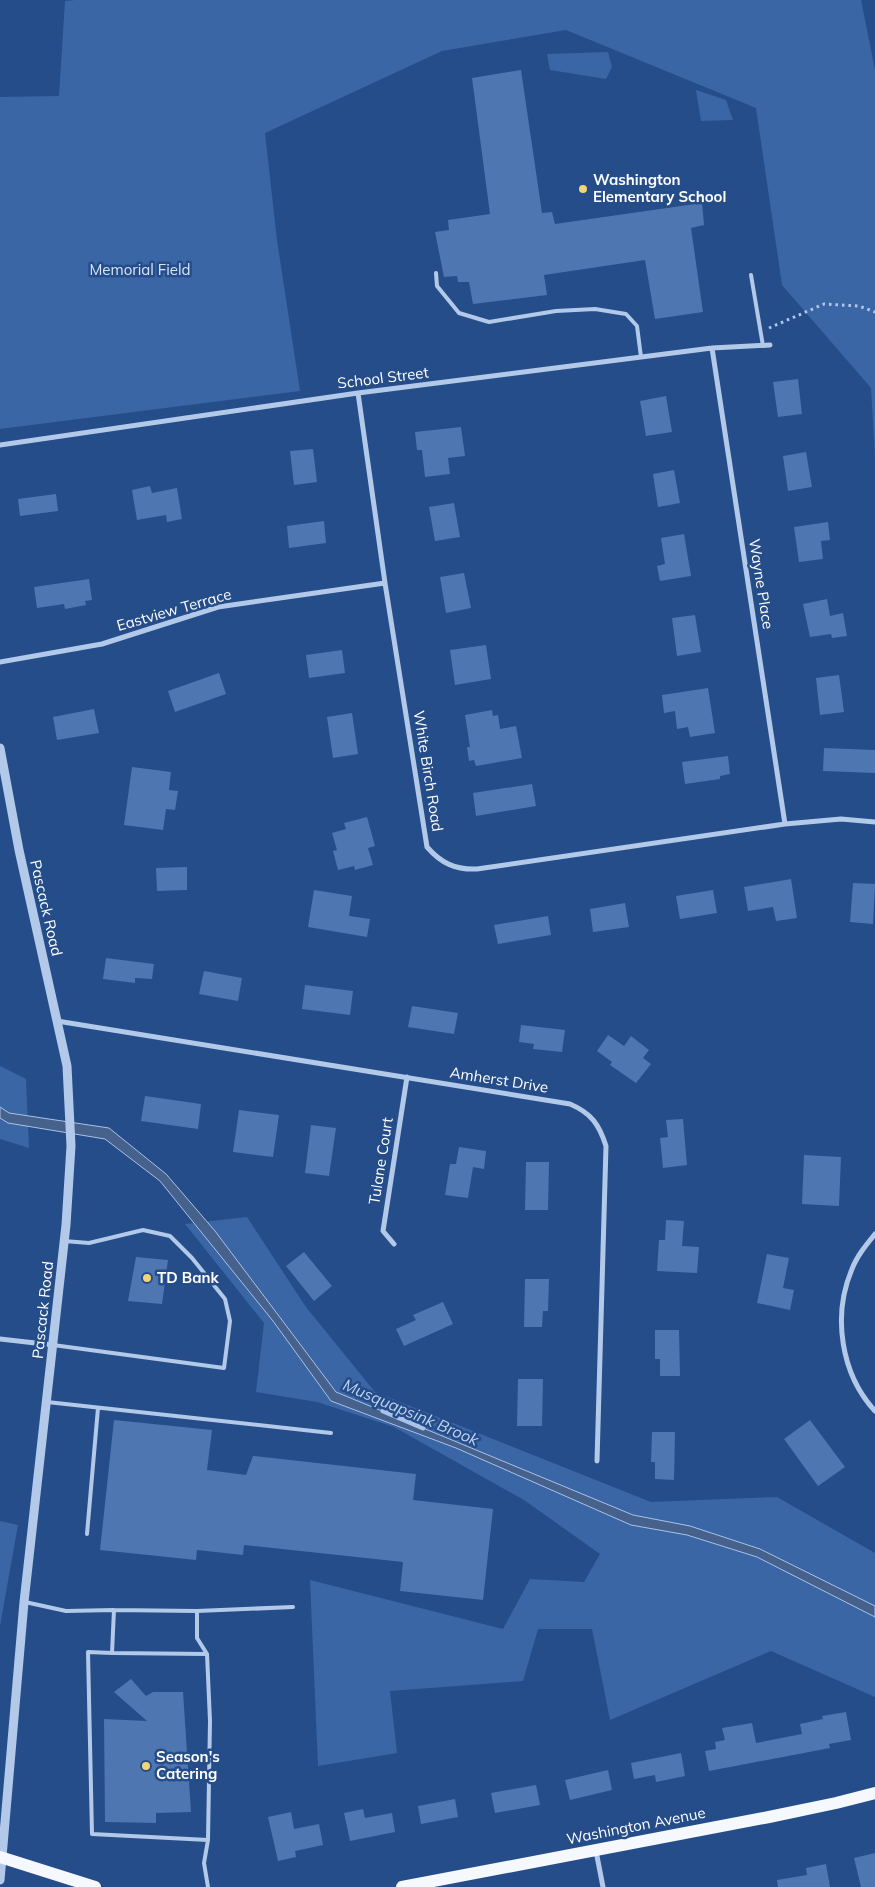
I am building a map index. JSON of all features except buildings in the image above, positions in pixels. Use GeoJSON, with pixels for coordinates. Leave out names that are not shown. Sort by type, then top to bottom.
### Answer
{"type":"FeatureCollection","features":[{"type":"Feature","properties":{"kind":"main road","name":"Washington Avenue"},"geometry":{"type":"LineString","coordinates":[[402,1887],[798,1811],[875,1793]]}},
{"type":"Feature","properties":{"kind":"main road"},"geometry":{"type":"LineString","coordinates":[[1,1858],[95,1887]]}},
{"type":"Feature","properties":{"kind":"street","name":"School Street"},"geometry":{"type":"LineString","coordinates":[[0,445],[358,393],[712,348],[770,345]]}},
{"type":"Feature","properties":{"kind":"street","name":"Wayne Place"},"geometry":{"type":"LineString","coordinates":[[712,348],[785,824]]}},
{"type":"Feature","properties":{"kind":"street","name":"White Birch Road"},"geometry":{"type":"LineString","coordinates":[[358,393],[385,583],[427,847],[437,858],[450,866],[477,869],[785,824],[841,819],[875,822]]}},
{"type":"Feature","properties":{"kind":"street","name":"Eastview Terrace"},"geometry":{"type":"LineString","coordinates":[[0,662],[102,644],[218,607],[385,583]]}},
{"type":"Feature","properties":{"kind":"street","name":"Pascack Road"},"geometry":{"type":"LineString","coordinates":[[0,748],[18,850],[67,1066],[70,1114],[70,1146],[64,1241],[24,1602],[0,1880]]}},
{"type":"Feature","properties":{"kind":"street","name":"Amherst Drive"},"geometry":{"type":"LineString","coordinates":[[57,1021],[570,1104],[582,1109],[593,1119],[601,1131],[606,1146],[597,1460]]}},
{"type":"Feature","properties":{"kind":"street","name":"Tulane Court"},"geometry":{"type":"LineString","coordinates":[[394,1244],[383,1231],[407,1077]]}},
{"type":"Feature","properties":{"kind":"street"},"geometry":{"type":"LineString","coordinates":[[875,1234],[861,1251],[852,1269],[845,1291],[841,1318],[842,1340],[847,1364],[856,1385],[875,1411]]}},
{"type":"Feature","properties":{"kind":"street"},"geometry":{"type":"LineString","coordinates":[[0,1339],[52,1345]]}},
{"type":"Feature","properties":{"kind":"street"},"geometry":{"type":"LineString","coordinates":[[596,1851],[603,1887]]}},
{"type":"Feature","properties":{"kind":"lane"},"geometry":{"type":"LineString","coordinates":[[436,273],[437,286],[459,313],[489,322],[556,311],[595,309],[626,314],[637,326],[641,357]]}},
{"type":"Feature","properties":{"kind":"lane"},"geometry":{"type":"LineString","coordinates":[[751,275],[763,346]]}},
{"type":"Feature","properties":{"kind":"lane"},"geometry":{"type":"LineString","coordinates":[[52,1345],[224,1368],[230,1321],[225,1298],[192,1258],[170,1236],[143,1230],[89,1243],[64,1241]]}},
{"type":"Feature","properties":{"kind":"lane"},"geometry":{"type":"LineString","coordinates":[[47,1402],[331,1433]]}},
{"type":"Feature","properties":{"kind":"lane"},"geometry":{"type":"LineString","coordinates":[[87,1534],[98,1408]]}},
{"type":"Feature","properties":{"kind":"lane"},"geometry":{"type":"LineString","coordinates":[[24,1602],[66,1611],[197,1611],[293,1607]]}},
{"type":"Feature","properties":{"kind":"lane"},"geometry":{"type":"LineString","coordinates":[[112,1653],[114,1610]]}},
{"type":"Feature","properties":{"kind":"lane"},"geometry":{"type":"LineString","coordinates":[[197,1611],[197,1638],[207,1654],[210,1721],[208,1840],[204,1864],[208,1887]]}},
{"type":"Feature","properties":{"kind":"lane"},"geometry":{"type":"LineString","coordinates":[[207,1654],[88,1652],[92,1834],[208,1840]]}},
{"type":"Feature","properties":{"kind":"path"},"geometry":{"type":"LineString","coordinates":[[760,331],[824,304],[859,306],[875,312]]}},
{"type":"Feature","properties":{"kind":"green space","name":"Memorial Field"},"geometry":{"type":"Polygon","coordinates":[[[861,0],[875,70],[875,456],[871,388],[782,285],[756,108],[566,30],[442,51],[265,133],[277,240],[300,391],[0,429],[0,97],[59,96],[65,1],[861,0]]]}},
{"type":"Feature","properties":{"kind":"green space"},"geometry":{"type":"Polygon","coordinates":[[[608,52],[612,67],[606,79],[550,70],[547,54],[608,52]]]}},
{"type":"Feature","properties":{"kind":"green space"},"geometry":{"type":"Polygon","coordinates":[[[696,90],[726,100],[733,120],[701,121],[696,90]]]}},
{"type":"Feature","properties":{"kind":"green space"},"geometry":{"type":"Polygon","coordinates":[[[0,1066],[26,1079],[29,1148],[0,1139],[0,1066]]]}},
{"type":"Feature","properties":{"kind":"green space"},"geometry":{"type":"Polygon","coordinates":[[[247,1217],[306,1307],[375,1392],[651,1502],[777,1497],[875,1553],[875,1697],[771,1651],[610,1720],[592,1629],[538,1629],[523,1681],[390,1691],[397,1753],[318,1766],[310,1580],[503,1629],[530,1579],[584,1582],[600,1554],[524,1500],[394,1427],[317,1402],[256,1392],[264,1323],[185,1224],[247,1217]]]}},
{"type":"Feature","properties":{"kind":"green space"},"geometry":{"type":"Polygon","coordinates":[[[0,1521],[18,1525],[0,1626],[0,1521]]]}},
{"type":"Feature","properties":{"kind":"shaded area"},"geometry":{"type":"Polygon","coordinates":[[[0,1107],[9,1113],[109,1128],[166,1174],[215,1231],[336,1392],[633,1515],[690,1526],[760,1549],[875,1606],[875,1617],[757,1557],[687,1535],[631,1525],[456,1448],[331,1401],[273,1321],[160,1181],[105,1139],[8,1123],[0,1118],[0,1107]]]}},
{"type":"Feature","properties":{"kind":"waterway","name":"Musquapsink Brook"},"geometry":{"type":"LineString","coordinates":[[383,1411],[423,1428]]}},
{"type":"Feature","properties":{"kind":"place","name":"Washington Elementary School"},"geometry":{"type":"Point","coordinates":[583,189]}},
{"type":"Feature","properties":{"kind":"place","name":"TD Bank"},"geometry":{"type":"Point","coordinates":[147,1278]}},
{"type":"Feature","properties":{"kind":"place","name":"Season's Catering"},"geometry":{"type":"Point","coordinates":[146,1766]}}]}
